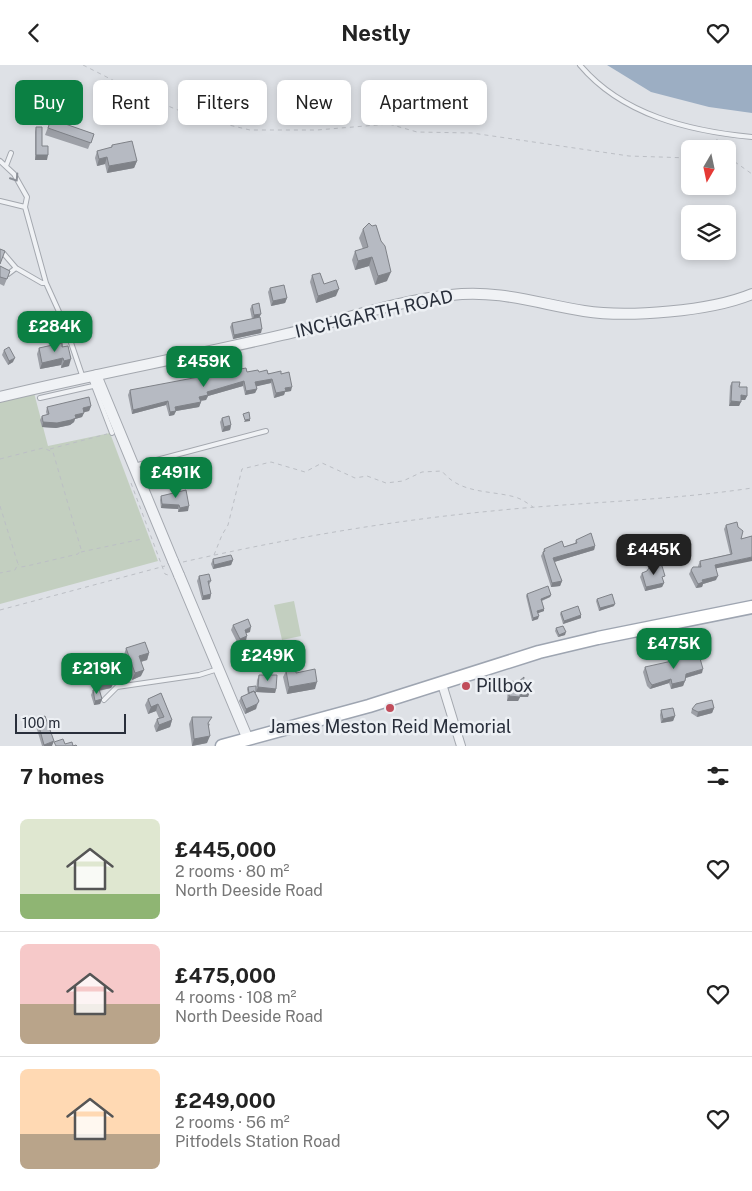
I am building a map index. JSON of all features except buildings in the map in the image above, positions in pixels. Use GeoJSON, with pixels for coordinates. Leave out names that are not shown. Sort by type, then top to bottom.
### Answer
{"type":"FeatureCollection","features":[{"type":"Feature","properties":{"kind":"main road"},"geometry":{"type":"LineString","coordinates":[[222,746],[247,737],[368,706],[539,652],[598,638],[752,607]]}},
{"type":"Feature","properties":{"kind":"street","name":"INCHGARTH ROAD"},"geometry":{"type":"LineString","coordinates":[[0,397],[91,379],[283,335],[393,307],[452,295],[515,297],[585,311],[611,313],[701,307],[752,294]]}},
{"type":"Feature","properties":{"kind":"street"},"geometry":{"type":"LineString","coordinates":[[91,379],[134,466],[247,737]]}},
{"type":"Feature","properties":{"kind":"street"},"geometry":{"type":"LineString","coordinates":[[442,684],[461,746]]}},
{"type":"Feature","properties":{"kind":"lane"},"geometry":{"type":"LineString","coordinates":[[580,65],[599,86],[630,107],[673,122],[718,134],[752,137]]}},
{"type":"Feature","properties":{"kind":"lane"},"geometry":{"type":"LineString","coordinates":[[6,166],[11,153]]}},
{"type":"Feature","properties":{"kind":"lane"},"geometry":{"type":"LineString","coordinates":[[0,161],[14,174],[27,197],[25,207],[46,283],[91,379],[112,433]]}},
{"type":"Feature","properties":{"kind":"lane"},"geometry":{"type":"LineString","coordinates":[[0,201],[25,207]]}},
{"type":"Feature","properties":{"kind":"lane"},"geometry":{"type":"LineString","coordinates":[[0,252],[16,268],[42,283],[46,283]]}},
{"type":"Feature","properties":{"kind":"lane"},"geometry":{"type":"LineString","coordinates":[[0,271],[8,273],[16,268]]}},
{"type":"Feature","properties":{"kind":"lane"},"geometry":{"type":"LineString","coordinates":[[40,398],[91,379]]}},
{"type":"Feature","properties":{"kind":"lane"},"geometry":{"type":"LineString","coordinates":[[134,466],[266,431]]}},
{"type":"Feature","properties":{"kind":"lane"},"geometry":{"type":"LineString","coordinates":[[104,700],[117,687],[199,675],[218,669]]}},
{"type":"Feature","properties":{"kind":"path"},"geometry":{"type":"LineString","coordinates":[[83,65],[146,97],[195,117],[250,130],[317,130],[389,124],[417,132],[472,133],[629,156],[681,158]]}},
{"type":"Feature","properties":{"kind":"path"},"geometry":{"type":"LineString","coordinates":[[717,140],[718,134]]}},
{"type":"Feature","properties":{"kind":"path"},"geometry":{"type":"LineString","coordinates":[[736,163],[752,174]]}},
{"type":"Feature","properties":{"kind":"path"},"geometry":{"type":"LineString","coordinates":[[0,459],[43,448],[50,449],[112,433]]}},
{"type":"Feature","properties":{"kind":"path"},"geometry":{"type":"LineString","coordinates":[[50,449],[80,552]]}},
{"type":"Feature","properties":{"kind":"path"},"geometry":{"type":"LineString","coordinates":[[214,555],[228,525],[242,469],[271,462],[304,472],[322,463],[355,478],[367,476],[386,483],[403,481],[422,472],[442,471],[450,481],[470,490],[518,498],[534,507]]}},
{"type":"Feature","properties":{"kind":"path"},"geometry":{"type":"LineString","coordinates":[[128,477],[162,567]]}},
{"type":"Feature","properties":{"kind":"path"},"geometry":{"type":"LineString","coordinates":[[0,610],[174,563],[345,530],[534,507],[752,489]]}},
{"type":"Feature","properties":{"kind":"path"},"geometry":{"type":"LineString","coordinates":[[0,506],[18,564],[21,567],[142,539]]}},
{"type":"Feature","properties":{"kind":"path"},"geometry":{"type":"LineString","coordinates":[[0,573],[15,570],[18,564]]}},
{"type":"Feature","properties":{"kind":"green space"},"geometry":{"type":"Polygon","coordinates":[[[33,389],[48,446],[110,433],[158,561],[0,604],[0,397],[33,389]]]}},
{"type":"Feature","properties":{"kind":"green space"},"geometry":{"type":"Polygon","coordinates":[[[294,601],[301,636],[282,640],[274,605],[294,601]]]}},
{"type":"Feature","properties":{"kind":"water"},"geometry":{"type":"Polygon","coordinates":[[[607,65],[752,65],[752,113],[709,107],[651,92],[607,65]]]}},
{"type":"Feature","properties":{"kind":"place","name":"Pillbox"},"geometry":{"type":"Point","coordinates":[466,686]}},
{"type":"Feature","properties":{"kind":"place","name":"James Meston Reid Memorial"},"geometry":{"type":"Point","coordinates":[390,708]}}]}
